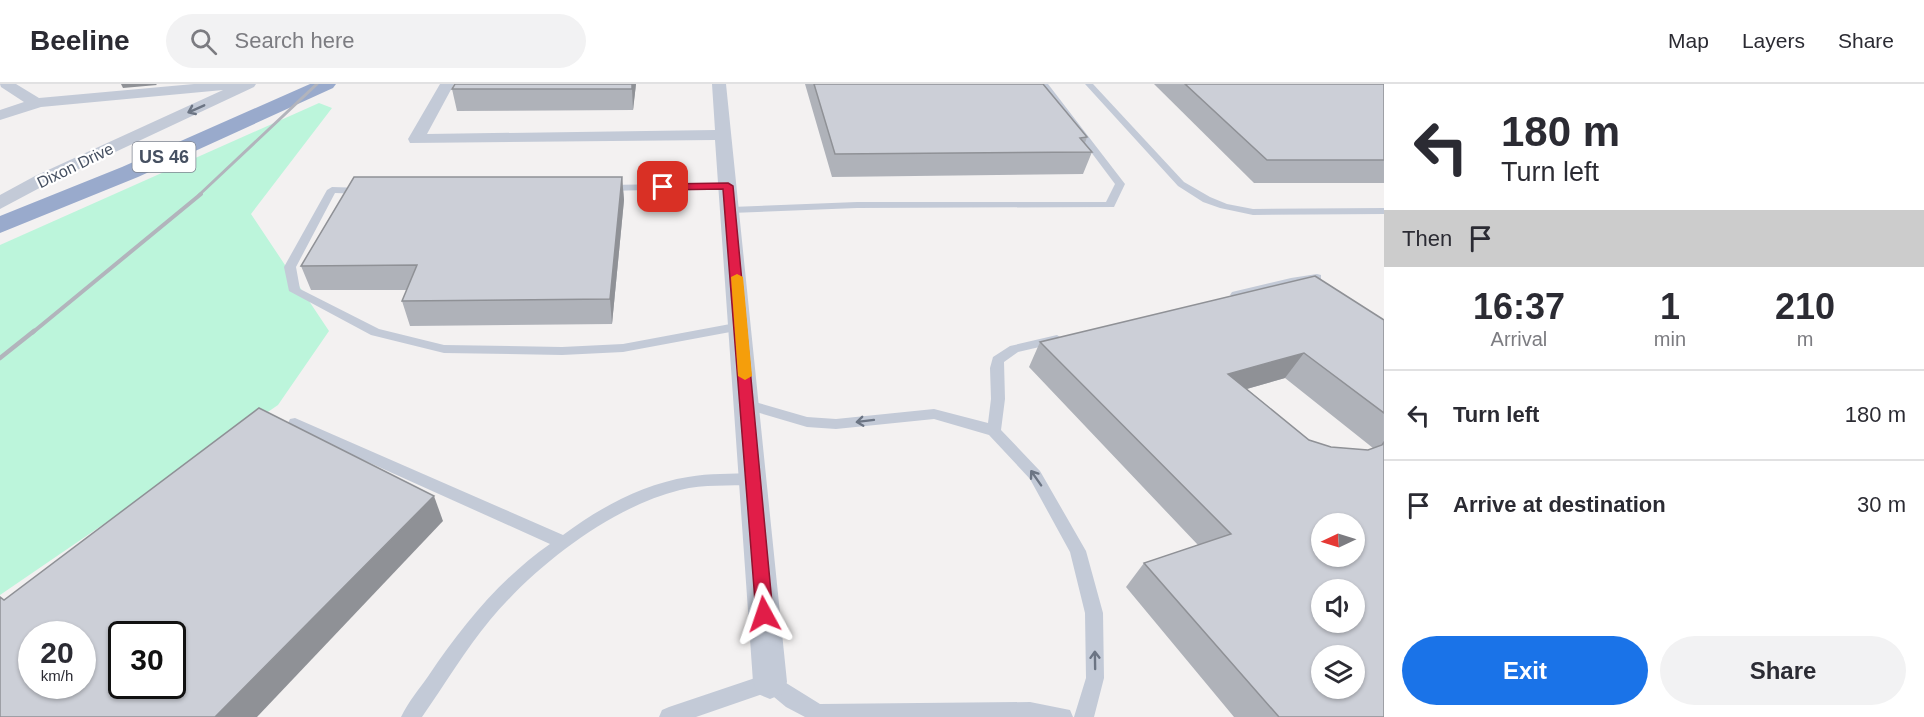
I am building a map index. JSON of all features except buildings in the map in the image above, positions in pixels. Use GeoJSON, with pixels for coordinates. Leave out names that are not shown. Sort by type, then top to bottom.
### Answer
{"type":"FeatureCollection","features":[{"type":"Feature","properties":{"kind":"highway","name":"US 46"},"geometry":{"type":"LineString","coordinates":[[0,209],[166,141],[292,84]]}},
{"type":"Feature","properties":{"kind":"highway","name":"US 46"},"geometry":{"type":"LineString","coordinates":[[0,225],[130,172],[326,84]]}},
{"type":"Feature","properties":{"kind":"street"},"geometry":{"type":"LineString","coordinates":[[6,84],[38,103],[238,84]]}},
{"type":"Feature","properties":{"kind":"street"},"geometry":{"type":"LineString","coordinates":[[0,115],[93,84]]}},
{"type":"Feature","properties":{"kind":"street","name":"Dixon Drive"},"geometry":{"type":"LineString","coordinates":[[0,203],[52,175],[249,84]]}},
{"type":"Feature","properties":{"kind":"street"},"geometry":{"type":"LineString","coordinates":[[447,84],[416,139],[724,135]]}},
{"type":"Feature","properties":{"kind":"street"},"geometry":{"type":"LineString","coordinates":[[719,84],[770,682]]}},
{"type":"Feature","properties":{"kind":"lane"},"geometry":{"type":"LineString","coordinates":[[731,210],[857,205],[1110,205],[1120,184],[1044,84]]}},
{"type":"Feature","properties":{"kind":"lane"},"geometry":{"type":"LineString","coordinates":[[1089,84],[1181,184],[1197,196],[1227,208],[1253,212],[1384,211]]}},
{"type":"Feature","properties":{"kind":"lane"},"geometry":{"type":"LineString","coordinates":[[590,188],[728,186]]}},
{"type":"Feature","properties":{"kind":"lane"},"geometry":{"type":"LineString","coordinates":[[371,190],[332,190],[290,267],[295,291],[375,332],[444,349],[562,351],[623,348],[741,326]]}},
{"type":"Feature","properties":{"kind":"lane"},"geometry":{"type":"LineString","coordinates":[[1220,299],[1291,281],[1317,277]]}},
{"type":"Feature","properties":{"kind":"lane"},"geometry":{"type":"LineString","coordinates":[[994,431],[998,399],[996,368],[998,360],[1014,349],[1073,335]]}},
{"type":"Feature","properties":{"kind":"lane"},"geometry":{"type":"LineString","coordinates":[[748,405],[807,422],[836,424],[934,414],[994,431],[1035,475],[1078,550],[1094,614],[1095,678],[1084,717]]}},
{"type":"Feature","properties":{"kind":"lane"},"geometry":{"type":"LineString","coordinates":[[295,423],[565,543]]}},
{"type":"Feature","properties":{"kind":"lane"},"geometry":{"type":"LineString","coordinates":[[411,717],[485,614],[514,583],[565,543],[618,509],[653,492],[682,484],[753,479]]}},
{"type":"Feature","properties":{"kind":"lane"},"geometry":{"type":"LineString","coordinates":[[669,717],[770,682],[793,700],[819,714],[1030,711],[1063,717]]}},
{"type":"Feature","properties":{"kind":"green space"},"geometry":{"type":"Polygon","coordinates":[[[319,103],[332,108],[251,214],[329,331],[278,405],[0,595],[0,245],[319,103]]]}},
{"type":"Feature","properties":{"kind":"railway"},"geometry":{"type":"LineString","coordinates":[[199,195],[317,84]]}},
{"type":"Feature","properties":{"kind":"railway"},"geometry":{"type":"LineString","coordinates":[[32,333],[201,194]]}},
{"type":"Feature","properties":{"kind":"railway"},"geometry":{"type":"LineString","coordinates":[[0,358],[34,331]]}},
{"type":"Feature","properties":{"kind":"slow traffic"},"geometry":{"type":"LineString","coordinates":[[737,277],[745,376]]}},
{"type":"Feature","properties":{"kind":"route"},"geometry":{"type":"LineString","coordinates":[[663,187],[728,186],[764,614]]}}]}
